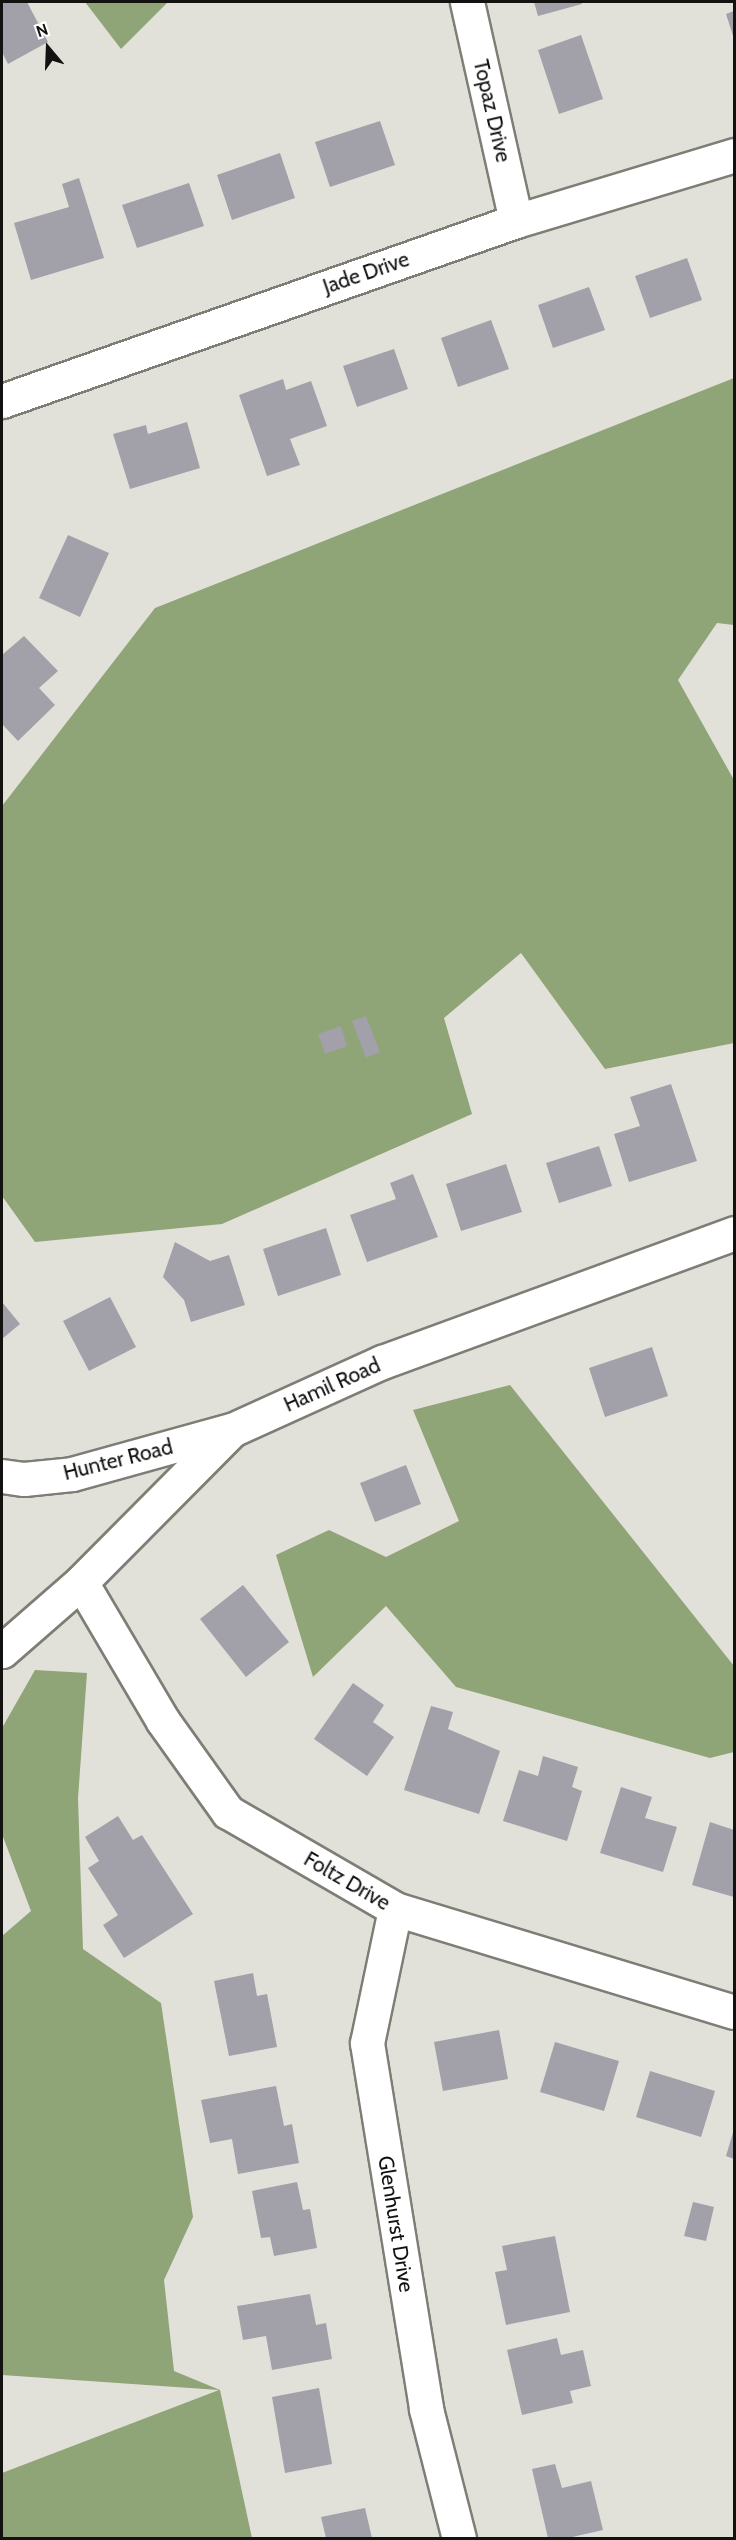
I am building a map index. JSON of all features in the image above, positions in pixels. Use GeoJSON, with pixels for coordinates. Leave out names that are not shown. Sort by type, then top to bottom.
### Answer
{"type":"FeatureCollection","features":[{"type":"Feature","properties":{"kind":"street","name":"Topaz Drive"},"geometry":{"type":"LineString","coordinates":[[467,2],[516,221]]}},
{"type":"Feature","properties":{"kind":"street","name":"Jade Drive"},"geometry":{"type":"LineString","coordinates":[[2,401],[516,221],[735,155]]}},
{"type":"Feature","properties":{"kind":"street","name":"Hamil Road"},"geometry":{"type":"LineString","coordinates":[[2,1651],[81,1582],[232,1430],[382,1362],[735,1233]]}},
{"type":"Feature","properties":{"kind":"street","name":"Hunter Road"},"geometry":{"type":"LineString","coordinates":[[2,1476],[24,1479],[72,1474],[232,1430]]}},
{"type":"Feature","properties":{"kind":"street","name":"Foltz Drive"},"geometry":{"type":"LineString","coordinates":[[81,1582],[163,1721],[228,1812],[395,1909],[735,2012]]}},
{"type":"Feature","properties":{"kind":"street","name":"Glenhurst Drive"},"geometry":{"type":"LineString","coordinates":[[395,1909],[367,2043],[426,2409],[459,2538]]}},
{"type":"Feature","properties":{"kind":"green space"},"geometry":{"type":"Polygon","coordinates":[[[85,2],[168,2],[121,49],[85,2]]]}},
{"type":"Feature","properties":{"kind":"green space"},"geometry":{"type":"Polygon","coordinates":[[[734,378],[734,625],[717,623],[678,680],[734,780],[734,1043],[605,1069],[521,953],[444,1018],[472,1114],[222,1224],[35,1242],[2,1196],[2,806],[155,608],[734,378]]]}},
{"type":"Feature","properties":{"kind":"green space"},"geometry":{"type":"Polygon","coordinates":[[[510,1385],[734,1666],[734,1752],[710,1758],[456,1687],[386,1606],[313,1677],[276,1555],[329,1530],[386,1557],[459,1521],[413,1410],[510,1385]]]}},
{"type":"Feature","properties":{"kind":"green space"},"geometry":{"type":"Polygon","coordinates":[[[35,1670],[87,1673],[78,1798],[83,1949],[161,2003],[193,2217],[164,2280],[174,2371],[220,2390],[252,2538],[2,2538],[2,2473],[219,2390],[2,2375],[2,1936],[31,1911],[2,1834],[2,1728],[35,1670]]]}},
{"type":"Feature","properties":{"kind":"building"},"geometry":{"type":"Polygon","coordinates":[[[2,2],[27,2],[48,42],[8,64],[2,52],[2,2]]]}},
{"type":"Feature","properties":{"kind":"building"},"geometry":{"type":"Polygon","coordinates":[[[534,2],[581,2],[582,4],[538,16],[534,2]]]}},
{"type":"Feature","properties":{"kind":"building"},"geometry":{"type":"Polygon","coordinates":[[[734,11],[734,39],[726,14],[734,11]]]}},
{"type":"Feature","properties":{"kind":"building"},"geometry":{"type":"Polygon","coordinates":[[[581,35],[603,99],[559,114],[538,50],[581,35]]]}},
{"type":"Feature","properties":{"kind":"building"},"geometry":{"type":"Polygon","coordinates":[[[380,121],[395,165],[330,187],[315,142],[380,121]]]}},
{"type":"Feature","properties":{"kind":"building"},"geometry":{"type":"Polygon","coordinates":[[[280,153],[295,198],[232,220],[217,175],[280,153]]]}},
{"type":"Feature","properties":{"kind":"building"},"geometry":{"type":"Polygon","coordinates":[[[79,178],[104,258],[31,280],[14,223],[69,207],[62,184],[79,178]]]}},
{"type":"Feature","properties":{"kind":"building"},"geometry":{"type":"Polygon","coordinates":[[[189,183],[204,226],[137,248],[122,205],[189,183]]]}},
{"type":"Feature","properties":{"kind":"building"},"geometry":{"type":"Polygon","coordinates":[[[687,258],[702,300],[650,318],[635,276],[687,258]]]}},
{"type":"Feature","properties":{"kind":"building"},"geometry":{"type":"Polygon","coordinates":[[[589,287],[605,330],[553,348],[538,305],[589,287]]]}},
{"type":"Feature","properties":{"kind":"building"},"geometry":{"type":"Polygon","coordinates":[[[491,320],[509,369],[458,387],[441,338],[491,320]]]}},
{"type":"Feature","properties":{"kind":"building"},"geometry":{"type":"Polygon","coordinates":[[[394,349],[408,389],[357,407],[343,366],[394,349]]]}},
{"type":"Feature","properties":{"kind":"building"},"geometry":{"type":"Polygon","coordinates":[[[283,379],[286,390],[311,381],[327,426],[290,439],[300,465],[267,476],[239,395],[283,379]]]}},
{"type":"Feature","properties":{"kind":"building"},"geometry":{"type":"Polygon","coordinates":[[[187,422],[200,468],[130,489],[113,434],[146,425],[148,434],[187,422]]]}},
{"type":"Feature","properties":{"kind":"building"},"geometry":{"type":"Polygon","coordinates":[[[68,535],[109,553],[80,617],[39,598],[68,535]]]}},
{"type":"Feature","properties":{"kind":"building"},"geometry":{"type":"Polygon","coordinates":[[[24,636],[58,671],[39,688],[55,705],[18,741],[2,724],[2,655],[24,636]]]}},
{"type":"Feature","properties":{"kind":"building"},"geometry":{"type":"Polygon","coordinates":[[[366,1016],[380,1052],[366,1058],[352,1021],[366,1016]]]}},
{"type":"Feature","properties":{"kind":"building"},"geometry":{"type":"Polygon","coordinates":[[[341,1026],[347,1046],[325,1054],[318,1034],[341,1026]]]}},
{"type":"Feature","properties":{"kind":"building"},"geometry":{"type":"Polygon","coordinates":[[[671,1084],[697,1161],[629,1182],[614,1134],[640,1126],[630,1097],[671,1084]]]}},
{"type":"Feature","properties":{"kind":"building"},"geometry":{"type":"Polygon","coordinates":[[[599,1146],[612,1186],[559,1203],[546,1163],[599,1146]]]}},
{"type":"Feature","properties":{"kind":"building"},"geometry":{"type":"Polygon","coordinates":[[[506,1164],[522,1212],[461,1231],[446,1184],[506,1164]]]}},
{"type":"Feature","properties":{"kind":"building"},"geometry":{"type":"Polygon","coordinates":[[[413,1174],[438,1237],[367,1262],[350,1215],[396,1199],[390,1183],[413,1174]]]}},
{"type":"Feature","properties":{"kind":"building"},"geometry":{"type":"Polygon","coordinates":[[[326,1228],[341,1275],[278,1296],[263,1249],[326,1228]]]}},
{"type":"Feature","properties":{"kind":"building"},"geometry":{"type":"Polygon","coordinates":[[[175,1242],[210,1261],[229,1255],[245,1305],[191,1322],[184,1300],[163,1277],[175,1242]]]}},
{"type":"Feature","properties":{"kind":"building"},"geometry":{"type":"Polygon","coordinates":[[[110,1297],[136,1347],[89,1371],[63,1321],[110,1297]]]}},
{"type":"Feature","properties":{"kind":"building"},"geometry":{"type":"Polygon","coordinates":[[[2,1302],[20,1324],[2,1339],[2,1302]]]}},
{"type":"Feature","properties":{"kind":"building"},"geometry":{"type":"Polygon","coordinates":[[[652,1347],[668,1396],[605,1417],[589,1368],[652,1347]]]}},
{"type":"Feature","properties":{"kind":"building"},"geometry":{"type":"Polygon","coordinates":[[[406,1465],[421,1504],[375,1522],[360,1483],[406,1465]]]}},
{"type":"Feature","properties":{"kind":"building"},"geometry":{"type":"Polygon","coordinates":[[[243,1585],[289,1642],[246,1677],[200,1619],[243,1585]]]}},
{"type":"Feature","properties":{"kind":"building"},"geometry":{"type":"Polygon","coordinates":[[[353,1683],[384,1705],[373,1722],[394,1737],[367,1776],[314,1739],[353,1683]]]}},
{"type":"Feature","properties":{"kind":"building"},"geometry":{"type":"Polygon","coordinates":[[[431,1706],[453,1712],[448,1729],[500,1751],[479,1814],[404,1790],[431,1706]]]}},
{"type":"Feature","properties":{"kind":"building"},"geometry":{"type":"Polygon","coordinates":[[[543,1756],[578,1767],[572,1787],[582,1791],[567,1841],[503,1821],[519,1770],[538,1776],[543,1756]]]}},
{"type":"Feature","properties":{"kind":"building"},"geometry":{"type":"Polygon","coordinates":[[[621,1787],[652,1797],[645,1818],[677,1827],[663,1872],[600,1853],[621,1787]]]}},
{"type":"Feature","properties":{"kind":"building"},"geometry":{"type":"Polygon","coordinates":[[[118,1816],[133,1840],[142,1835],[193,1914],[124,1958],[103,1925],[118,1915],[88,1868],[99,1861],[85,1837],[118,1816]]]}},
{"type":"Feature","properties":{"kind":"building"},"geometry":{"type":"Polygon","coordinates":[[[710,1822],[734,1830],[734,1897],[692,1885],[710,1822]]]}},
{"type":"Feature","properties":{"kind":"building"},"geometry":{"type":"Polygon","coordinates":[[[253,1973],[257,1996],[267,1994],[277,2047],[229,2056],[214,1981],[253,1973]]]}},
{"type":"Feature","properties":{"kind":"building"},"geometry":{"type":"Polygon","coordinates":[[[499,2030],[508,2079],[443,2091],[434,2042],[499,2030]]]}},
{"type":"Feature","properties":{"kind":"building"},"geometry":{"type":"Polygon","coordinates":[[[555,2042],[619,2061],[604,2111],[540,2092],[555,2042]]]}},
{"type":"Feature","properties":{"kind":"building"},"geometry":{"type":"Polygon","coordinates":[[[650,2071],[715,2091],[701,2137],[636,2117],[650,2071]]]}},
{"type":"Feature","properties":{"kind":"building"},"geometry":{"type":"Polygon","coordinates":[[[276,2086],[284,2126],[292,2124],[299,2163],[238,2174],[232,2139],[210,2143],[201,2100],[276,2086]]]}},
{"type":"Feature","properties":{"kind":"building"},"geometry":{"type":"Polygon","coordinates":[[[734,2129],[734,2159],[726,2156],[734,2129]]]}},
{"type":"Feature","properties":{"kind":"building"},"geometry":{"type":"Polygon","coordinates":[[[297,2182],[303,2210],[310,2209],[317,2248],[274,2256],[270,2237],[261,2238],[252,2191],[297,2182]]]}},
{"type":"Feature","properties":{"kind":"building"},"geometry":{"type":"Polygon","coordinates":[[[693,2202],[714,2207],[706,2241],[684,2236],[693,2202]]]}},
{"type":"Feature","properties":{"kind":"building"},"geometry":{"type":"Polygon","coordinates":[[[555,2236],[570,2312],[506,2325],[495,2272],[507,2270],[502,2246],[555,2236]]]}},
{"type":"Feature","properties":{"kind":"building"},"geometry":{"type":"Polygon","coordinates":[[[310,2294],[316,2325],[326,2323],[332,2359],[272,2370],[266,2336],[243,2340],[237,2306],[310,2294]]]}},
{"type":"Feature","properties":{"kind":"building"},"geometry":{"type":"Polygon","coordinates":[[[557,2338],[561,2355],[583,2350],[591,2386],[570,2391],[573,2403],[522,2415],[507,2350],[557,2338]]]}},
{"type":"Feature","properties":{"kind":"building"},"geometry":{"type":"Polygon","coordinates":[[[319,2388],[332,2464],[285,2473],[272,2397],[319,2388]]]}},
{"type":"Feature","properties":{"kind":"building"},"geometry":{"type":"Polygon","coordinates":[[[555,2464],[562,2488],[591,2481],[603,2530],[568,2538],[548,2538],[532,2469],[555,2464]]]}},
{"type":"Feature","properties":{"kind":"building"},"geometry":{"type":"Polygon","coordinates":[[[365,2508],[372,2538],[326,2538],[321,2517],[365,2508]]]}}]}
